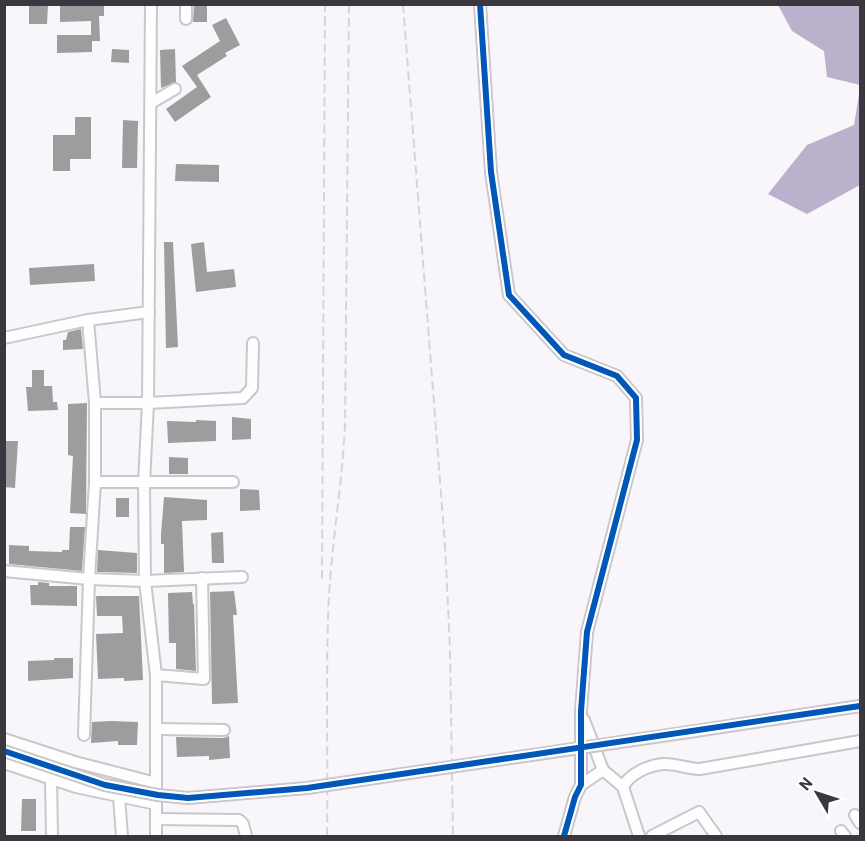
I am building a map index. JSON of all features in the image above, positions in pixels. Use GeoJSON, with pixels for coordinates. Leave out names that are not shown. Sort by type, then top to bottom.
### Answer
{"type":"FeatureCollection","features":[{"type":"Feature","properties":{"kind":"street"},"geometry":{"type":"LineString","coordinates":[[151,4],[148,403],[144,483],[145,580],[156,675],[156,837]]}},
{"type":"Feature","properties":{"kind":"street"},"geometry":{"type":"LineString","coordinates":[[186,4],[186,19]]}},
{"type":"Feature","properties":{"kind":"street"},"geometry":{"type":"LineString","coordinates":[[480,4],[491,172],[509,295],[564,355],[617,376],[636,398],[637,440],[587,632],[581,711],[581,785],[575,797],[564,837]]}},
{"type":"Feature","properties":{"kind":"street"},"geometry":{"type":"LineString","coordinates":[[151,103],[175,89]]}},
{"type":"Feature","properties":{"kind":"street"},"geometry":{"type":"LineString","coordinates":[[4,338],[88,320],[149,312]]}},
{"type":"Feature","properties":{"kind":"street"},"geometry":{"type":"LineString","coordinates":[[84,735],[95,482],[95,402],[88,320]]}},
{"type":"Feature","properties":{"kind":"street"},"geometry":{"type":"LineString","coordinates":[[95,402],[148,403],[243,398],[252,388],[253,343]]}},
{"type":"Feature","properties":{"kind":"street"},"geometry":{"type":"LineString","coordinates":[[95,482],[233,482]]}},
{"type":"Feature","properties":{"kind":"street"},"geometry":{"type":"LineString","coordinates":[[4,571],[89,579],[242,577]]}},
{"type":"Feature","properties":{"kind":"street"},"geometry":{"type":"LineString","coordinates":[[156,675],[204,679],[202,578]]}},
{"type":"Feature","properties":{"kind":"street"},"geometry":{"type":"LineString","coordinates":[[4,751],[105,785],[188,798],[307,788],[861,706]]}},
{"type":"Feature","properties":{"kind":"street"},"geometry":{"type":"LineString","coordinates":[[581,711],[603,771],[623,787],[639,837]]}},
{"type":"Feature","properties":{"kind":"street"},"geometry":{"type":"LineString","coordinates":[[157,729],[224,730]]}},
{"type":"Feature","properties":{"kind":"street"},"geometry":{"type":"LineString","coordinates":[[4,739],[75,762],[156,783]]}},
{"type":"Feature","properties":{"kind":"street"},"geometry":{"type":"LineString","coordinates":[[623,787],[631,777],[661,764],[700,769],[861,741]]}},
{"type":"Feature","properties":{"kind":"street"},"geometry":{"type":"LineString","coordinates":[[4,763],[76,787],[156,804]]}},
{"type":"Feature","properties":{"kind":"street"},"geometry":{"type":"LineString","coordinates":[[581,785],[603,771]]}},
{"type":"Feature","properties":{"kind":"street"},"geometry":{"type":"LineString","coordinates":[[51,779],[52,837]]}},
{"type":"Feature","properties":{"kind":"street"},"geometry":{"type":"LineString","coordinates":[[119,797],[122,837]]}},
{"type":"Feature","properties":{"kind":"street"},"geometry":{"type":"LineString","coordinates":[[652,837],[699,812],[716,837]]}},
{"type":"Feature","properties":{"kind":"street"},"geometry":{"type":"LineString","coordinates":[[156,819],[239,820],[243,824],[246,837]]}},
{"type":"Feature","properties":{"kind":"shaded area"},"geometry":{"type":"Polygon","coordinates":[[[778,5],[860,5],[860,85],[827,77],[824,51],[792,31],[778,5]]]}},
{"type":"Feature","properties":{"kind":"shaded area"},"geometry":{"type":"Polygon","coordinates":[[[860,88],[860,185],[807,214],[768,194],[807,145],[854,125],[860,88]]]}},
{"type":"Feature","properties":{"kind":"building"},"geometry":{"type":"Polygon","coordinates":[[[29,4],[48,5],[47,24],[29,24],[29,4]]]}},
{"type":"Feature","properties":{"kind":"building"},"geometry":{"type":"Polygon","coordinates":[[[104,4],[104,16],[99,16],[100,41],[92,41],[92,52],[57,53],[57,35],[91,35],[91,21],[60,22],[60,5],[104,4]]]}},
{"type":"Feature","properties":{"kind":"building"},"geometry":{"type":"Polygon","coordinates":[[[194,4],[207,4],[207,22],[193,22],[194,4]]]}},
{"type":"Feature","properties":{"kind":"building"},"geometry":{"type":"Polygon","coordinates":[[[226,18],[240,45],[225,53],[227,56],[197,75],[211,97],[175,122],[166,109],[197,87],[182,66],[220,41],[212,25],[226,18]]]}},
{"type":"Feature","properties":{"kind":"building"},"geometry":{"type":"Polygon","coordinates":[[[112,49],[129,50],[129,63],[111,62],[112,49]]]}},
{"type":"Feature","properties":{"kind":"building"},"geometry":{"type":"Polygon","coordinates":[[[175,49],[176,82],[161,88],[160,50],[175,49]]]}},
{"type":"Feature","properties":{"kind":"building"},"geometry":{"type":"Polygon","coordinates":[[[75,117],[91,117],[91,159],[70,159],[70,171],[53,171],[53,135],[75,135],[75,117]]]}},
{"type":"Feature","properties":{"kind":"building"},"geometry":{"type":"Polygon","coordinates":[[[123,120],[138,121],[137,168],[122,168],[123,120]]]}},
{"type":"Feature","properties":{"kind":"building"},"geometry":{"type":"Polygon","coordinates":[[[176,164],[219,165],[219,182],[175,181],[176,164]]]}},
{"type":"Feature","properties":{"kind":"building"},"geometry":{"type":"Polygon","coordinates":[[[164,242],[173,242],[178,347],[166,348],[164,242]]]}},
{"type":"Feature","properties":{"kind":"building"},"geometry":{"type":"Polygon","coordinates":[[[204,242],[207,272],[234,269],[236,287],[196,292],[191,244],[204,242]]]}},
{"type":"Feature","properties":{"kind":"building"},"geometry":{"type":"Polygon","coordinates":[[[94,264],[95,281],[30,285],[29,268],[94,264]]]}},
{"type":"Feature","properties":{"kind":"building"},"geometry":{"type":"Polygon","coordinates":[[[81,329],[83,349],[63,350],[63,340],[66,340],[68,332],[81,329]]]}},
{"type":"Feature","properties":{"kind":"building"},"geometry":{"type":"Polygon","coordinates":[[[32,370],[44,370],[44,386],[52,386],[53,402],[57,402],[58,410],[28,411],[26,387],[32,387],[32,370]]]}},
{"type":"Feature","properties":{"kind":"building"},"geometry":{"type":"Polygon","coordinates":[[[87,403],[86,514],[70,513],[73,456],[68,455],[68,404],[87,403]]]}},
{"type":"Feature","properties":{"kind":"building"},"geometry":{"type":"Polygon","coordinates":[[[232,417],[251,419],[251,439],[232,440],[232,417]]]}},
{"type":"Feature","properties":{"kind":"building"},"geometry":{"type":"Polygon","coordinates":[[[196,420],[216,421],[216,441],[168,443],[167,421],[196,422],[196,420]]]}},
{"type":"Feature","properties":{"kind":"building"},"geometry":{"type":"Polygon","coordinates":[[[4,441],[18,441],[15,488],[4,487],[4,441]]]}},
{"type":"Feature","properties":{"kind":"building"},"geometry":{"type":"Polygon","coordinates":[[[169,457],[188,458],[188,474],[169,474],[169,457]]]}},
{"type":"Feature","properties":{"kind":"building"},"geometry":{"type":"Polygon","coordinates":[[[240,489],[259,490],[260,510],[240,511],[240,489]]]}},
{"type":"Feature","properties":{"kind":"building"},"geometry":{"type":"Polygon","coordinates":[[[164,497],[207,500],[207,520],[182,521],[184,572],[164,573],[164,544],[161,544],[161,534],[164,497]]]}},
{"type":"Feature","properties":{"kind":"building"},"geometry":{"type":"Polygon","coordinates":[[[116,498],[129,498],[129,517],[116,517],[116,498]]]}},
{"type":"Feature","properties":{"kind":"building"},"geometry":{"type":"Polygon","coordinates":[[[70,527],[85,527],[82,571],[9,564],[9,545],[29,546],[29,551],[62,552],[62,550],[69,550],[70,527]]]}},
{"type":"Feature","properties":{"kind":"building"},"geometry":{"type":"Polygon","coordinates":[[[223,532],[224,563],[212,563],[211,533],[223,532]]]}},
{"type":"Feature","properties":{"kind":"building"},"geometry":{"type":"Polygon","coordinates":[[[98,550],[137,553],[137,573],[97,572],[98,550]]]}},
{"type":"Feature","properties":{"kind":"building"},"geometry":{"type":"Polygon","coordinates":[[[38,582],[49,583],[49,586],[77,586],[77,606],[31,605],[30,585],[38,585],[38,582]]]}},
{"type":"Feature","properties":{"kind":"building"},"geometry":{"type":"Polygon","coordinates":[[[234,591],[237,615],[233,615],[238,703],[212,704],[210,592],[234,591]]]}},
{"type":"Feature","properties":{"kind":"building"},"geometry":{"type":"Polygon","coordinates":[[[192,592],[196,671],[176,669],[176,643],[169,643],[168,593],[192,592]]]}},
{"type":"Feature","properties":{"kind":"building"},"geometry":{"type":"Polygon","coordinates":[[[96,596],[139,596],[143,680],[98,679],[96,634],[123,633],[122,616],[97,616],[96,596]]]}},
{"type":"Feature","properties":{"kind":"building"},"geometry":{"type":"Polygon","coordinates":[[[54,658],[73,658],[73,678],[28,681],[28,661],[54,660],[54,658]]]}},
{"type":"Feature","properties":{"kind":"building"},"geometry":{"type":"Polygon","coordinates":[[[92,722],[138,722],[137,745],[118,745],[118,741],[91,743],[92,722]]]}},
{"type":"Feature","properties":{"kind":"building"},"geometry":{"type":"Polygon","coordinates":[[[229,736],[230,758],[209,760],[209,756],[177,757],[176,737],[224,738],[229,736]]]}},
{"type":"Feature","properties":{"kind":"building"},"geometry":{"type":"Polygon","coordinates":[[[22,799],[36,799],[36,831],[21,831],[22,799]]]}},
{"type":"Feature","properties":{"kind":"railway"},"geometry":{"type":"LineString","coordinates":[[322,579],[325,4]]}},
{"type":"Feature","properties":{"kind":"railway"},"geometry":{"type":"LineString","coordinates":[[327,836],[328,616],[345,425],[349,4]]}},
{"type":"Feature","properties":{"kind":"railway"},"geometry":{"type":"LineString","coordinates":[[403,4],[445,545],[450,648],[453,836]]}},
{"type":"Feature","properties":{"kind":"cycle path"},"geometry":{"type":"LineString","coordinates":[[480,4],[491,172],[509,295],[564,355],[617,376],[636,398],[637,440],[587,632],[581,711],[581,785],[575,797],[564,836]]}},
{"type":"Feature","properties":{"kind":"cycle path"},"geometry":{"type":"LineString","coordinates":[[4,751],[105,785],[188,798],[307,788],[860,706]]}}]}
